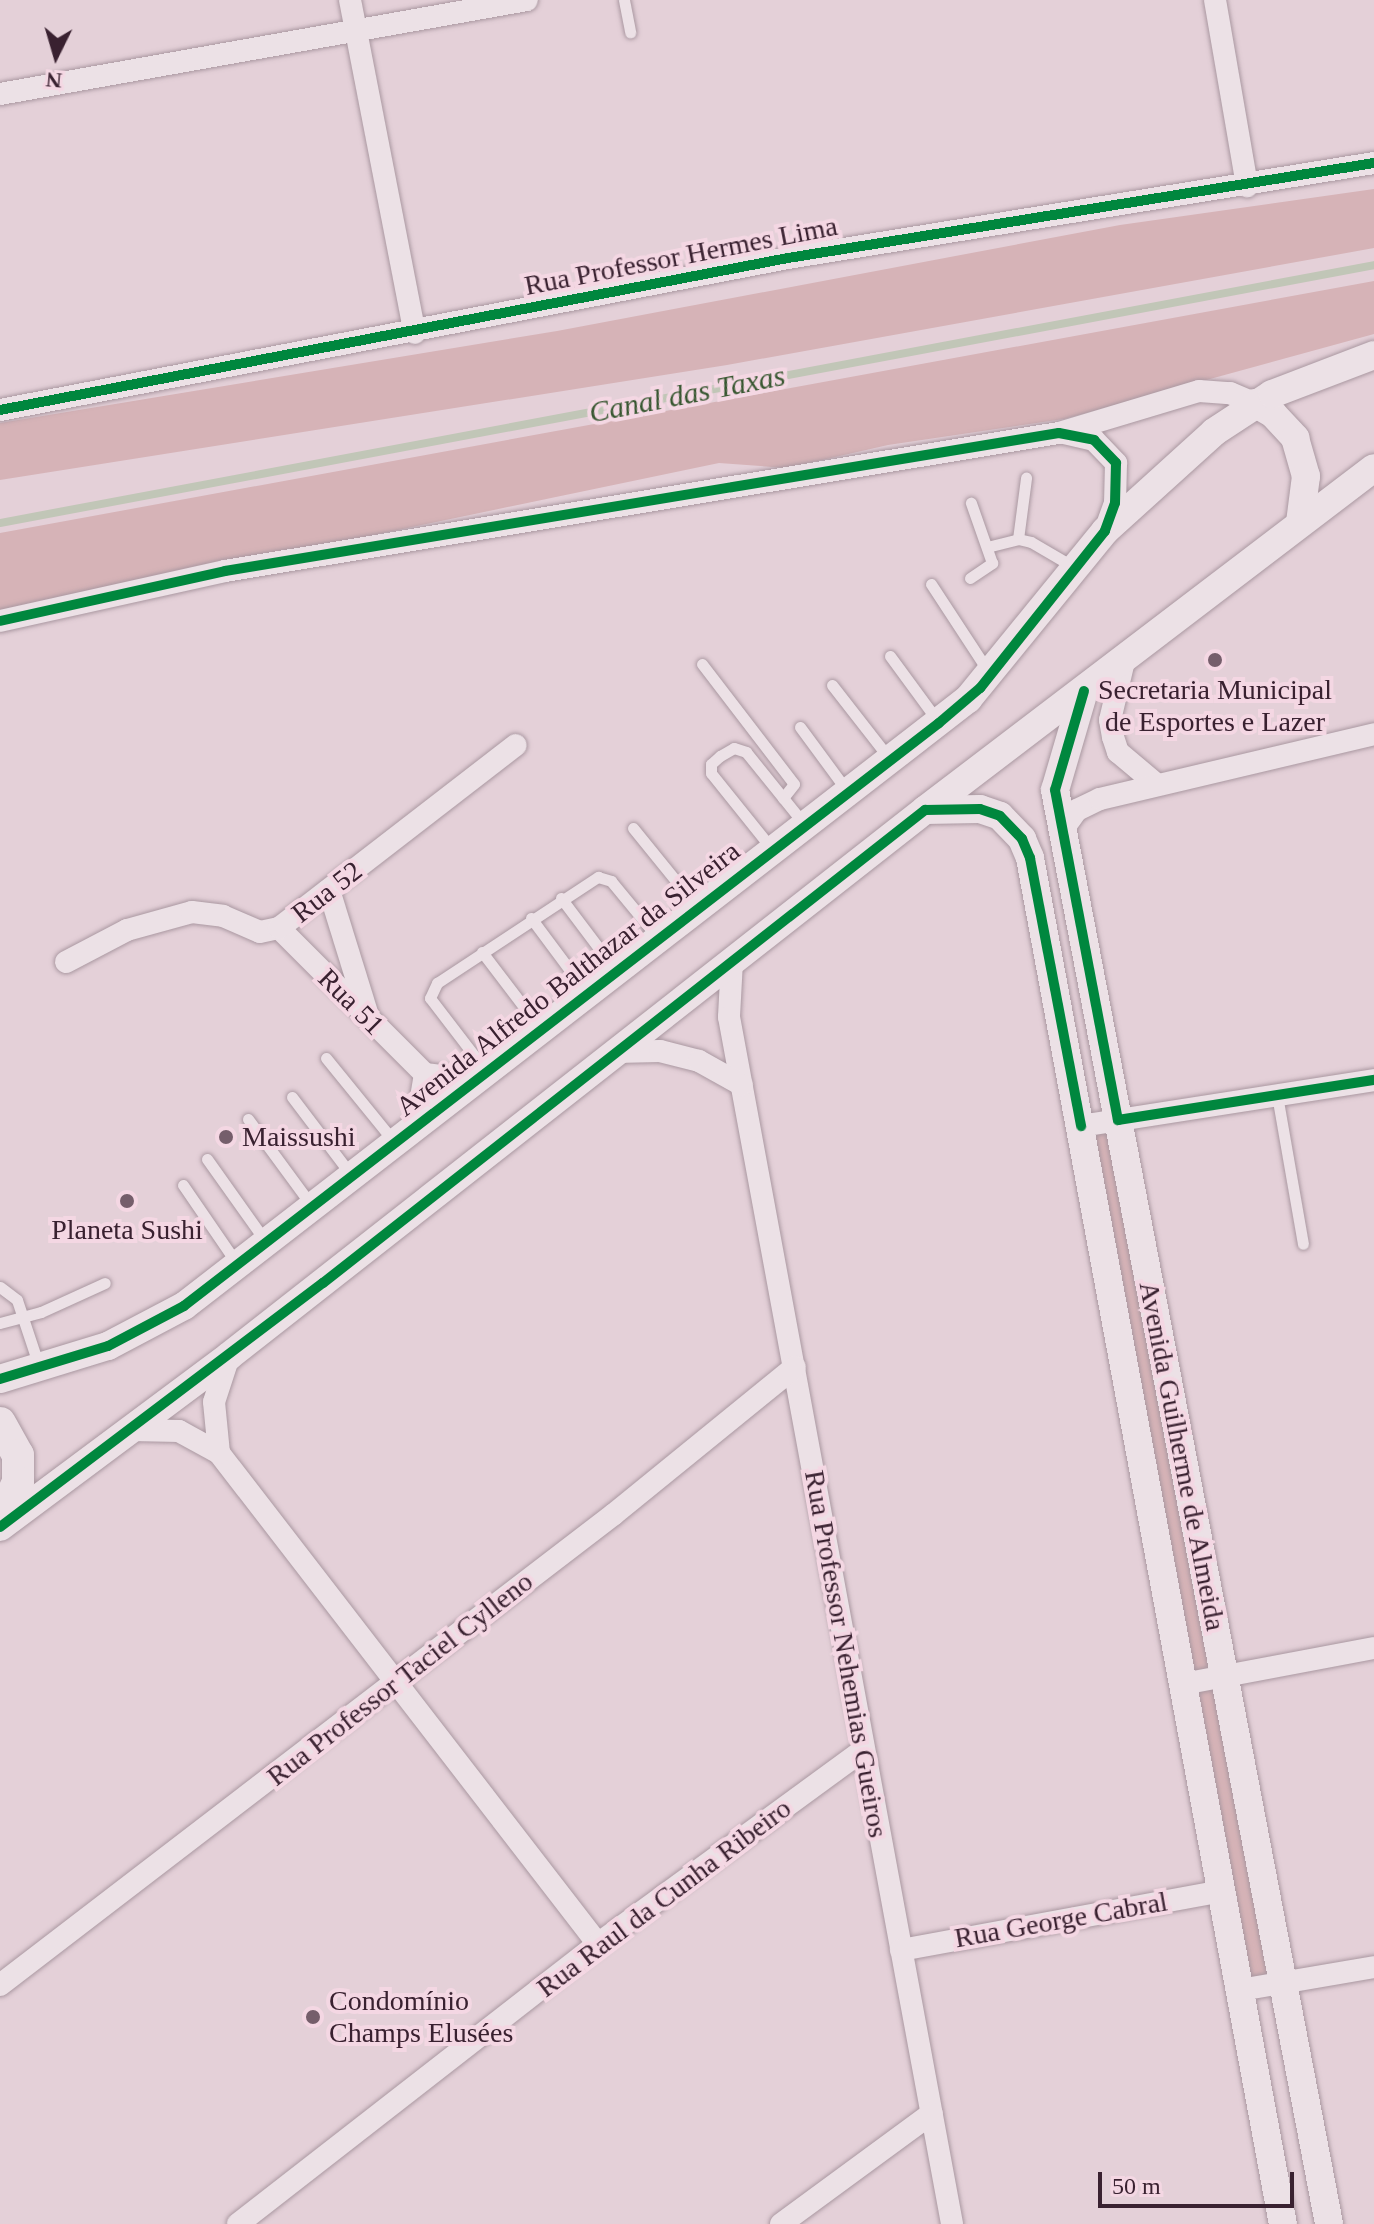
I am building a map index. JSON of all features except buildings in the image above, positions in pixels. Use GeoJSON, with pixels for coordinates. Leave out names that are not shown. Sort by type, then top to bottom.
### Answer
{"type":"FeatureCollection","features":[{"type":"Feature","properties":{"kind":"main road"},"geometry":{"type":"LineString","coordinates":[[0,1423],[18,1455],[18,1482],[0,1521]]}},
{"type":"Feature","properties":{"kind":"street"},"geometry":{"type":"LineString","coordinates":[[350,0],[415,333]]}},
{"type":"Feature","properties":{"kind":"street"},"geometry":{"type":"LineString","coordinates":[[0,94],[527,0]]}},
{"type":"Feature","properties":{"kind":"street"},"geometry":{"type":"LineString","coordinates":[[1215,0],[1247,186]]}},
{"type":"Feature","properties":{"kind":"street","name":"Rua Professor Hermes Lima"},"geometry":{"type":"LineString","coordinates":[[0,410],[415,333],[788,258],[1374,163]]}},
{"type":"Feature","properties":{"kind":"street","name":"Avenida Alfredo Balthazar da Silveira"},"geometry":{"type":"LineString","coordinates":[[0,1379],[40,1370],[146,1329],[238,1264],[939,723],[991,674],[1105,531],[1254,403],[1305,379],[1374,355]]}},
{"type":"Feature","properties":{"kind":"street"},"geometry":{"type":"LineString","coordinates":[[0,621],[225,571],[1059,433],[1199,391],[1230,393],[1254,403],[1273,414],[1295,438],[1306,476],[1300,523]]}},
{"type":"Feature","properties":{"kind":"street"},"geometry":{"type":"LineString","coordinates":[[1059,433],[1094,440],[1116,463],[1115,503],[1105,531]]}},
{"type":"Feature","properties":{"kind":"street"},"geometry":{"type":"LineString","coordinates":[[0,1527],[229,1356],[925,810],[1374,468]]}},
{"type":"Feature","properties":{"kind":"street"},"geometry":{"type":"LineString","coordinates":[[1125,657],[1113,703],[1113,737],[1118,752],[1155,783]]}},
{"type":"Feature","properties":{"kind":"street","name":"Avenida Guilherme de Almeida"},"geometry":{"type":"LineString","coordinates":[[1084,691],[1055,782],[1061,832],[1329,2224]]}},
{"type":"Feature","properties":{"kind":"street"},"geometry":{"type":"LineString","coordinates":[[1061,832],[1084,805],[1155,783],[1374,734]]}},
{"type":"Feature","properties":{"kind":"street","name":"Rua 52"},"geometry":{"type":"LineString","coordinates":[[66,962],[127,930],[192,912],[223,916],[260,932],[279,928],[516,745]]}},
{"type":"Feature","properties":{"kind":"street","name":"Avenida Guilherme de Almeida"},"geometry":{"type":"LineString","coordinates":[[925,810],[980,809],[1000,816],[1022,839],[1030,858],[1283,2224]]}},
{"type":"Feature","properties":{"kind":"street"},"geometry":{"type":"LineString","coordinates":[[329,890],[370,1021]]}},
{"type":"Feature","properties":{"kind":"street","name":"Rua 51"},"geometry":{"type":"LineString","coordinates":[[279,928],[425,1074]]}},
{"type":"Feature","properties":{"kind":"street","name":"Rua Professor Nehemias Gueiros"},"geometry":{"type":"LineString","coordinates":[[732,961],[727,992],[742,1085],[952,2224]]}},
{"type":"Feature","properties":{"kind":"street"},"geometry":{"type":"LineString","coordinates":[[616,1052],[660,1051],[699,1061],[742,1085]]}},
{"type":"Feature","properties":{"kind":"street"},"geometry":{"type":"LineString","coordinates":[[406,1135],[425,1074],[480,1076]]}},
{"type":"Feature","properties":{"kind":"street"},"geometry":{"type":"LineString","coordinates":[[1081,1126],[1374,1080]]}},
{"type":"Feature","properties":{"kind":"street"},"geometry":{"type":"LineString","coordinates":[[219,1453],[214,1402],[229,1356]]}},
{"type":"Feature","properties":{"kind":"street","name":"Rua Professor Taciel Cylleno"},"geometry":{"type":"LineString","coordinates":[[0,1985],[393,1685],[795,1367]]}},
{"type":"Feature","properties":{"kind":"street"},"geometry":{"type":"LineString","coordinates":[[131,1430],[179,1431],[219,1453],[393,1685],[598,1944]]}},
{"type":"Feature","properties":{"kind":"street"},"geometry":{"type":"LineString","coordinates":[[1183,1684],[1374,1648]]}},
{"type":"Feature","properties":{"kind":"street","name":"Rua Raul da Cunha Ribeiro"},"geometry":{"type":"LineString","coordinates":[[238,2224],[598,1944],[863,1750]]}},
{"type":"Feature","properties":{"kind":"street","name":"Rua George Cabral"},"geometry":{"type":"LineString","coordinates":[[901,1950],[1222,1891]]}},
{"type":"Feature","properties":{"kind":"street"},"geometry":{"type":"LineString","coordinates":[[1240,1990],[1374,1967]]}},
{"type":"Feature","properties":{"kind":"street"},"geometry":{"type":"LineString","coordinates":[[781,2224],[932,2113]]}},
{"type":"Feature","properties":{"kind":"lane"},"geometry":{"type":"LineString","coordinates":[[624,0],[630,32]]}},
{"type":"Feature","properties":{"kind":"lane"},"geometry":{"type":"LineString","coordinates":[[1018,539],[1026,478]]}},
{"type":"Feature","properties":{"kind":"lane"},"geometry":{"type":"LineString","coordinates":[[970,578],[990,568],[987,547],[971,503]]}},
{"type":"Feature","properties":{"kind":"lane"},"geometry":{"type":"LineString","coordinates":[[987,547],[1018,539],[1050,548],[1076,569]]}},
{"type":"Feature","properties":{"kind":"lane"},"geometry":{"type":"LineString","coordinates":[[931,584],[991,674]]}},
{"type":"Feature","properties":{"kind":"lane"},"geometry":{"type":"LineString","coordinates":[[890,656],[939,723]]}},
{"type":"Feature","properties":{"kind":"lane"},"geometry":{"type":"LineString","coordinates":[[702,664],[794,784],[783,798]]}},
{"type":"Feature","properties":{"kind":"lane"},"geometry":{"type":"LineString","coordinates":[[832,685],[892,761]]}},
{"type":"Feature","properties":{"kind":"lane"},"geometry":{"type":"LineString","coordinates":[[800,727],[848,793]]}},
{"type":"Feature","properties":{"kind":"lane"},"geometry":{"type":"LineString","coordinates":[[773,850],[715,779],[711,764],[741,749],[805,826]]}},
{"type":"Feature","properties":{"kind":"lane"},"geometry":{"type":"LineString","coordinates":[[633,828],[698,908]]}},
{"type":"Feature","properties":{"kind":"lane"},"geometry":{"type":"LineString","coordinates":[[480,1076],[430,998],[437,983],[587,880],[604,877],[658,939]]}},
{"type":"Feature","properties":{"kind":"lane"},"geometry":{"type":"LineString","coordinates":[[561,898],[616,971]]}},
{"type":"Feature","properties":{"kind":"lane"},"geometry":{"type":"LineString","coordinates":[[531,918],[587,993]]}},
{"type":"Feature","properties":{"kind":"lane"},"geometry":{"type":"LineString","coordinates":[[482,952],[541,1029]]}},
{"type":"Feature","properties":{"kind":"lane"},"geometry":{"type":"LineString","coordinates":[[326,1058],[406,1135]]}},
{"type":"Feature","properties":{"kind":"lane"},"geometry":{"type":"LineString","coordinates":[[1277,1095],[1303,1244]]}},
{"type":"Feature","properties":{"kind":"lane"},"geometry":{"type":"LineString","coordinates":[[292,1097],[353,1176]]}},
{"type":"Feature","properties":{"kind":"lane"},"geometry":{"type":"LineString","coordinates":[[248,1119],[313,1207]]}},
{"type":"Feature","properties":{"kind":"lane"},"geometry":{"type":"LineString","coordinates":[[207,1159],[267,1242]]}},
{"type":"Feature","properties":{"kind":"lane"},"geometry":{"type":"LineString","coordinates":[[183,1185],[238,1264]]}},
{"type":"Feature","properties":{"kind":"lane"},"geometry":{"type":"LineString","coordinates":[[0,1323],[105,1283]]}},
{"type":"Feature","properties":{"kind":"lane"},"geometry":{"type":"LineString","coordinates":[[0,1287],[17,1300],[40,1370]]}},
{"type":"Feature","properties":{"kind":"shaded area"},"geometry":{"type":"Polygon","coordinates":[[[1374,189],[1374,248],[727,365],[0,480],[0,423],[557,331],[1120,225],[1374,189]]]}},
{"type":"Feature","properties":{"kind":"shaded area"},"geometry":{"type":"Polygon","coordinates":[[[1374,281],[1374,334],[1064,419],[888,445],[787,468],[719,463],[0,613],[0,533],[1374,281]]]}},
{"type":"Feature","properties":{"kind":"shaded area"},"geometry":{"type":"Polygon","coordinates":[[[1118,1120],[1283,1983],[1240,1990],[1081,1126],[1118,1120]]]}},
{"type":"Feature","properties":{"kind":"waterway","name":"Canal das Taxas"},"geometry":{"type":"LineString","coordinates":[[0,523],[1374,265]]}},
{"type":"Feature","properties":{"kind":"cycle path"},"geometry":{"type":"LineString","coordinates":[[0,410],[788,258],[1374,163]]}},
{"type":"Feature","properties":{"kind":"cycle path"},"geometry":{"type":"LineString","coordinates":[[0,621],[225,571],[1059,433],[1094,440],[1116,463],[1115,503],[1105,531],[980,688],[939,723],[184,1306],[108,1346],[0,1379]]}},
{"type":"Feature","properties":{"kind":"cycle path"},"geometry":{"type":"LineString","coordinates":[[1084,691],[1055,790],[1118,1120],[1374,1080]]}},
{"type":"Feature","properties":{"kind":"cycle path"},"geometry":{"type":"LineString","coordinates":[[0,1527],[323,1283],[925,810],[980,809],[1000,816],[1022,839],[1030,858],[1081,1126]]}},
{"type":"Feature","properties":{"kind":"place","name":"Secretaria Municipal de Esportes e Lazer"},"geometry":{"type":"Point","coordinates":[1215,660]}},
{"type":"Feature","properties":{"kind":"place","name":"Maissushi"},"geometry":{"type":"Point","coordinates":[226,1137]}},
{"type":"Feature","properties":{"kind":"place","name":"Planeta Sushi"},"geometry":{"type":"Point","coordinates":[127,1201]}},
{"type":"Feature","properties":{"kind":"place","name":"Condomínio Champs Elusées"},"geometry":{"type":"Point","coordinates":[313,2017]}}]}
